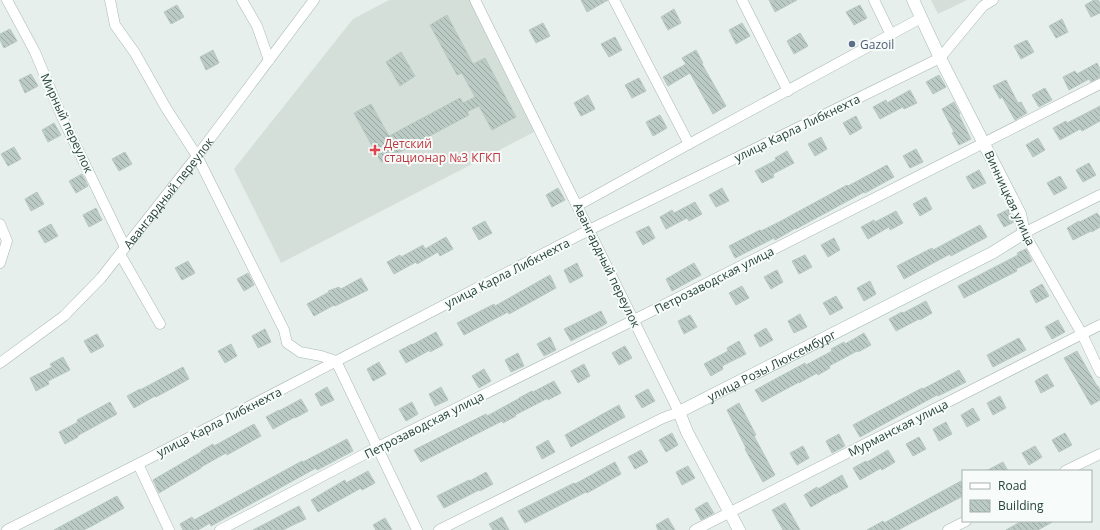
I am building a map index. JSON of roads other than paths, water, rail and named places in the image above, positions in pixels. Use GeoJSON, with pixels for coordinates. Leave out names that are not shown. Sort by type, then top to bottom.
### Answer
{"type":"FeatureCollection","features":[{"type":"Feature","properties":{"kind":"main road","name":"Винницкая улица"},"geometry":{"type":"LineString","coordinates":[[913,0],[940,58],[1020,214],[1024,233]]}},
{"type":"Feature","properties":{"kind":"main road","name":"улица Розы Люксембург"},"geometry":{"type":"LineString","coordinates":[[679,412],[992,253],[1024,233]]}},
{"type":"Feature","properties":{"kind":"main road","name":"Авангардный переулок"},"geometry":{"type":"LineString","coordinates":[[679,412],[687,432],[739,530]]}},
{"type":"Feature","properties":{"kind":"street","name":"Мирный переулок"},"geometry":{"type":"LineString","coordinates":[[7,0],[35,52],[62,117],[122,251],[160,324]]}},
{"type":"Feature","properties":{"kind":"street"},"geometry":{"type":"LineString","coordinates":[[110,0],[116,25],[135,53],[166,108],[197,156],[284,330],[287,343],[300,352],[321,356],[336,361],[417,530]]}},
{"type":"Feature","properties":{"kind":"street"},"geometry":{"type":"LineString","coordinates":[[242,0],[256,26],[269,60]]}},
{"type":"Feature","properties":{"kind":"street","name":"Авангардный переулок"},"geometry":{"type":"LineString","coordinates":[[0,363],[64,316],[101,278],[197,156],[314,0]]}},
{"type":"Feature","properties":{"kind":"street","name":"Авангардный переулок"},"geometry":{"type":"LineString","coordinates":[[475,0],[679,412]]}},
{"type":"Feature","properties":{"kind":"street"},"geometry":{"type":"LineString","coordinates":[[614,0],[689,144]]}},
{"type":"Feature","properties":{"kind":"street"},"geometry":{"type":"LineString","coordinates":[[742,0],[788,91]]}},
{"type":"Feature","properties":{"kind":"street"},"geometry":{"type":"LineString","coordinates":[[874,0],[891,35]]}},
{"type":"Feature","properties":{"kind":"street","name":"улица Карла Либкнехта"},"geometry":{"type":"LineString","coordinates":[[7,530],[138,464],[589,230],[940,58],[983,6],[992,0]]}},
{"type":"Feature","properties":{"kind":"street"},"geometry":{"type":"LineString","coordinates":[[578,206],[922,18]]}},
{"type":"Feature","properties":{"kind":"street","name":"Петрозаводская улица"},"geometry":{"type":"LineString","coordinates":[[220,530],[378,447],[634,320],[1100,84]]}},
{"type":"Feature","properties":{"kind":"street","name":"улица Розы Люксембург"},"geometry":{"type":"LineString","coordinates":[[1024,233],[1100,195]]}},
{"type":"Feature","properties":{"kind":"street"},"geometry":{"type":"LineString","coordinates":[[0,224],[6,241],[0,263]]}},
{"type":"Feature","properties":{"kind":"street","name":"Винницкая улица"},"geometry":{"type":"LineString","coordinates":[[1024,233],[1082,334],[1100,372]]}},
{"type":"Feature","properties":{"kind":"street","name":"Мурманская улица"},"geometry":{"type":"LineString","coordinates":[[695,530],[1100,325]]}},
{"type":"Feature","properties":{"kind":"street","name":"улица Розы Люксембург"},"geometry":{"type":"LineString","coordinates":[[439,530],[663,418],[679,412]]}},
{"type":"Feature","properties":{"kind":"street"},"geometry":{"type":"LineString","coordinates":[[1067,470],[1100,454]]}},
{"type":"Feature","properties":{"kind":"street"},"geometry":{"type":"LineString","coordinates":[[138,464],[169,530]]}},
{"type":"Feature","properties":{"kind":"street"},"geometry":{"type":"LineString","coordinates":[[948,530],[964,522]]}},
{"type":"Feature","properties":{"kind":"place","name":"Gazoil"},"geometry":{"type":"Point","coordinates":[852,44]}},
{"type":"Feature","properties":{"kind":"place","name":"Детский стационар №3 КГКП"},"geometry":{"type":"Point","coordinates":[375,150]}}]}
